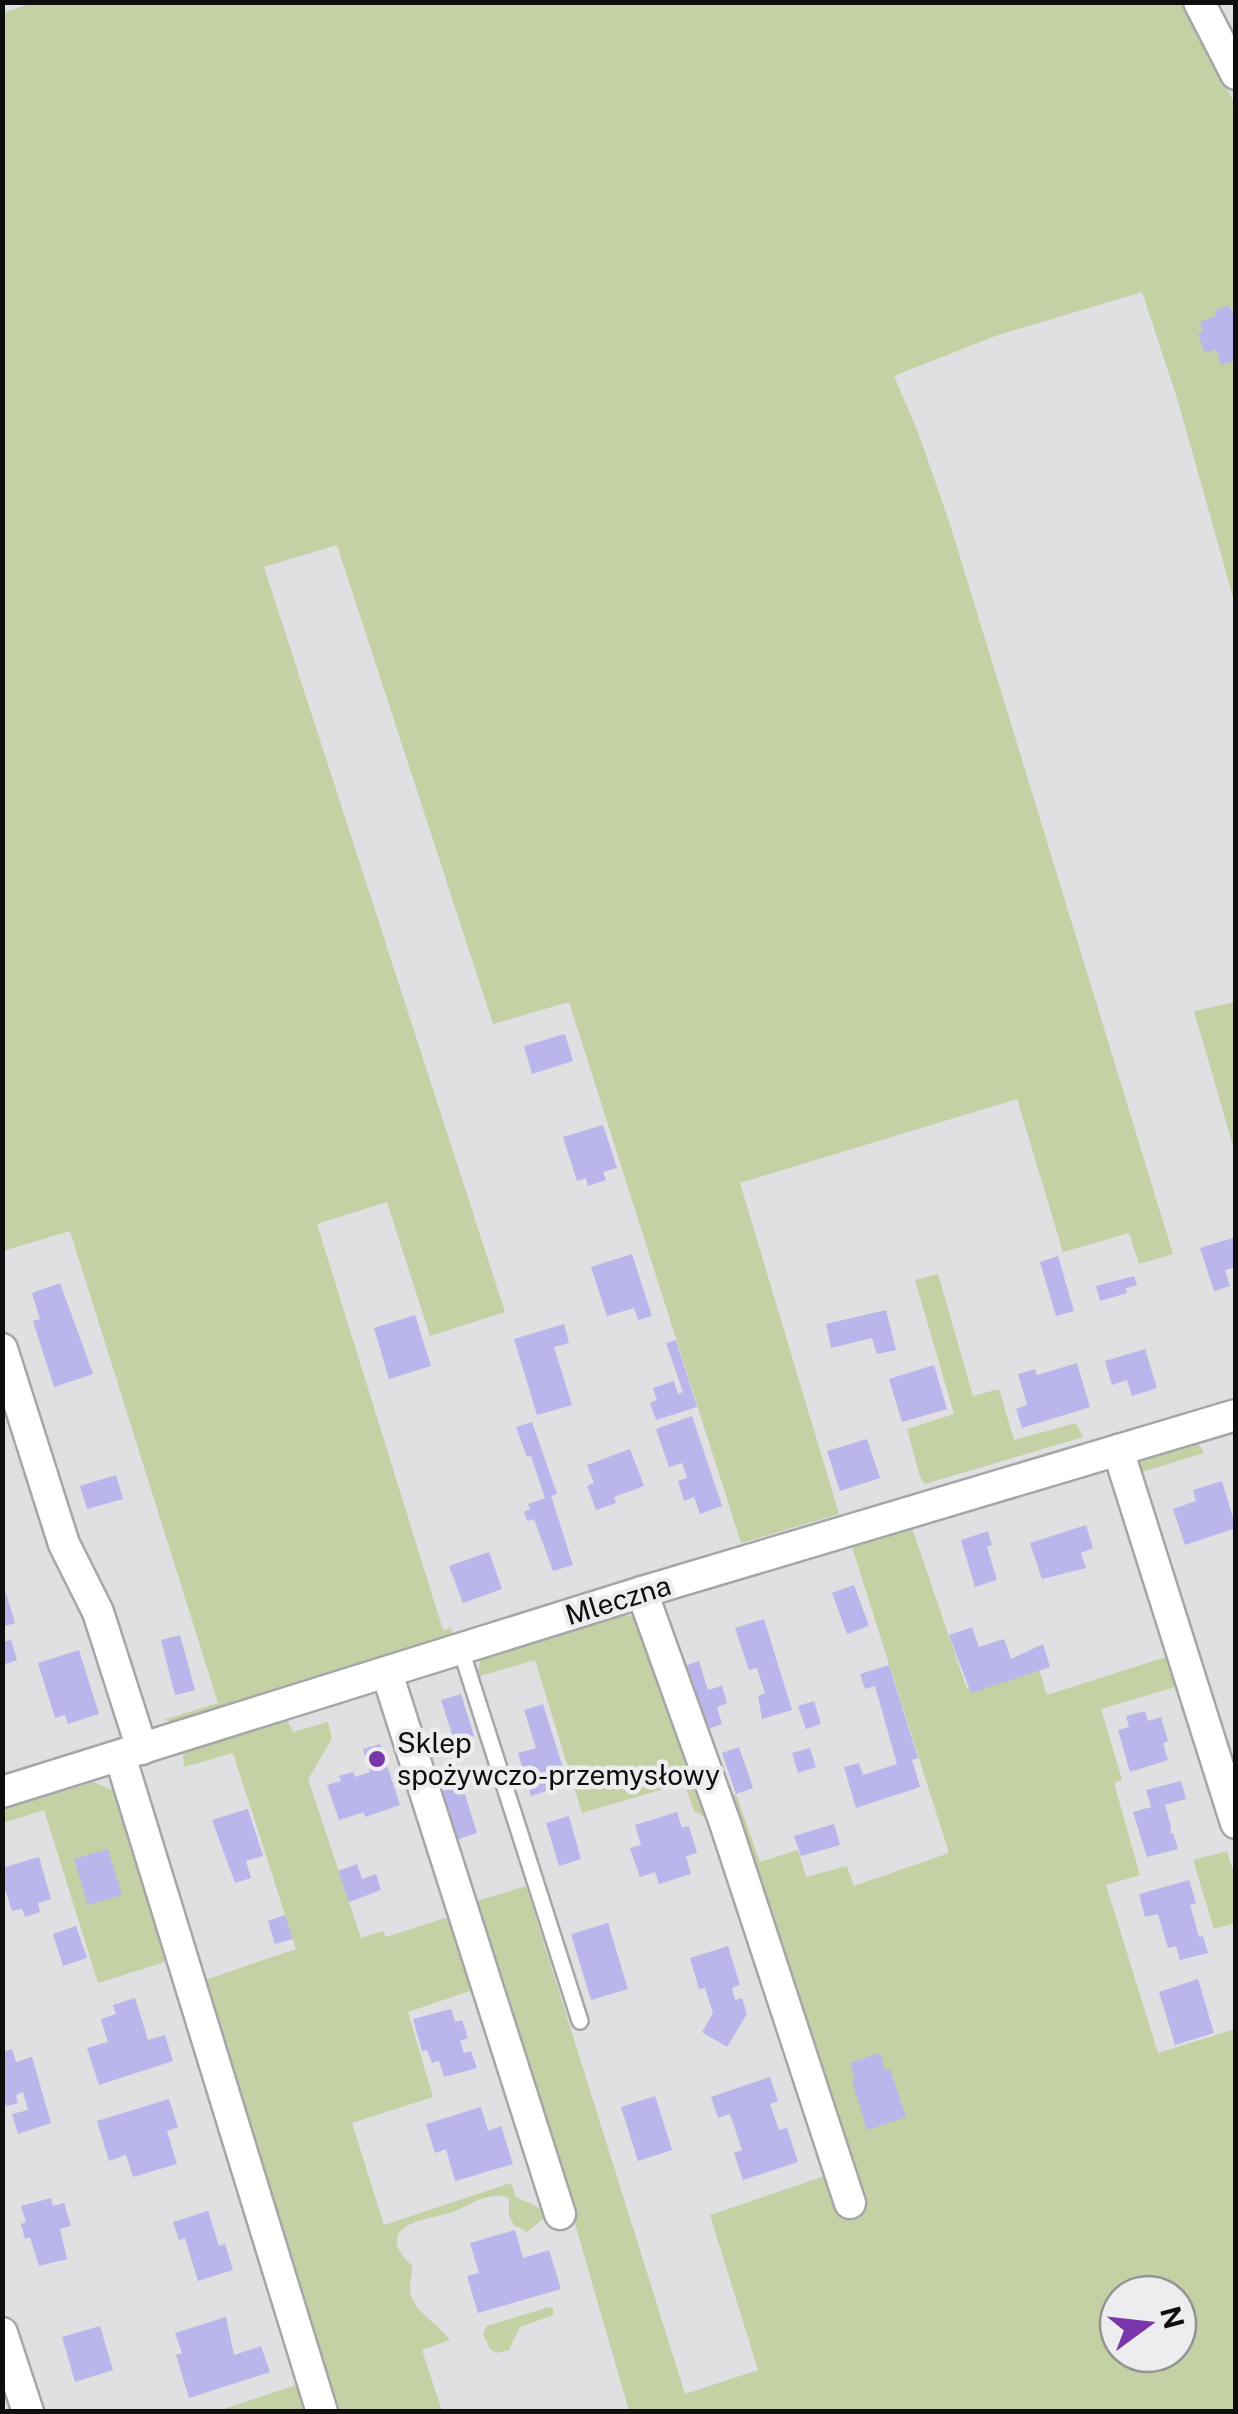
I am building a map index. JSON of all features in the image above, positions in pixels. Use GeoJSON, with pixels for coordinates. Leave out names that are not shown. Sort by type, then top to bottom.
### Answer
{"type":"FeatureCollection","features":[{"type":"Feature","properties":{"kind":"street"},"geometry":{"type":"LineString","coordinates":[[1200,2],[1236,74]]}},
{"type":"Feature","properties":{"kind":"street"},"geometry":{"type":"LineString","coordinates":[[2,1349],[64,1544],[98,1612],[131,1752],[322,2412]]}},
{"type":"Feature","properties":{"kind":"street","name":"Mleczna"},"geometry":{"type":"LineString","coordinates":[[2,1792],[642,1592],[1118,1450],[1234,1421]]}},
{"type":"Feature","properties":{"kind":"street"},"geometry":{"type":"LineString","coordinates":[[1118,1450],[1236,1823]]}},
{"type":"Feature","properties":{"kind":"street"},"geometry":{"type":"LineString","coordinates":[[642,1592],[725,1822],[850,2203]]}},
{"type":"Feature","properties":{"kind":"street"},"geometry":{"type":"LineString","coordinates":[[387,1673],[560,2214]]}},
{"type":"Feature","properties":{"kind":"street"},"geometry":{"type":"LineString","coordinates":[[2,2333],[28,2412]]}},
{"type":"Feature","properties":{"kind":"lane"},"geometry":{"type":"LineString","coordinates":[[461,1650],[580,2022]]}},
{"type":"Feature","properties":{"kind":"green space"},"geometry":{"type":"Polygon","coordinates":[[[36,2],[1183,3],[1235,104],[1235,604],[1177,398],[1142,292],[998,335],[894,376],[949,521],[1173,1254],[1139,1264],[1129,1233],[1063,1252],[1017,1099],[740,1183],[839,1514],[741,1543],[569,1002],[493,1024],[337,545],[264,567],[505,1312],[430,1336],[387,1202],[317,1224],[443,1630],[451,1628],[453,1636],[181,1722],[163,1720],[218,1703],[70,1231],[3,1251],[2,13],[36,2]]]}},
{"type":"Feature","properties":{"kind":"green space"},"geometry":{"type":"Polygon","coordinates":[[[1236,1002],[1235,1153],[1194,1011],[1236,1002]]]}},
{"type":"Feature","properties":{"kind":"green space"},"geometry":{"type":"Polygon","coordinates":[[[938,1274],[973,1396],[999,1389],[1014,1440],[1076,1423],[1083,1437],[925,1484],[907,1429],[954,1414],[915,1280],[938,1274]]]}},
{"type":"Feature","properties":{"kind":"green space"},"geometry":{"type":"Polygon","coordinates":[[[1192,1441],[1204,1453],[1142,1472],[1204,1665],[1198,1666],[1135,1459],[1192,1441]]]}},
{"type":"Feature","properties":{"kind":"green space"},"geometry":{"type":"Polygon","coordinates":[[[911,1525],[967,1689],[1038,1666],[1047,1695],[1166,1657],[1175,1687],[1101,1709],[1122,1780],[1114,1783],[1140,1875],[1106,1885],[1158,2053],[1235,2029],[1235,2411],[629,2411],[574,2220],[467,1904],[526,1886],[685,2394],[758,2370],[710,2215],[828,2175],[712,1821],[694,1811],[684,1783],[582,1813],[535,1660],[477,1677],[480,1661],[613,1617],[663,1613],[726,1797],[736,1794],[760,1862],[798,1850],[806,1877],[847,1866],[854,1886],[949,1853],[851,1544],[911,1525]]]}},
{"type":"Feature","properties":{"kind":"green space"},"geometry":{"type":"Polygon","coordinates":[[[287,1720],[293,1732],[328,1722],[332,1739],[308,1779],[361,1938],[383,1931],[386,1937],[445,1918],[456,1923],[476,1989],[408,2012],[433,2097],[352,2123],[384,2225],[511,2183],[516,2197],[550,2213],[527,2232],[514,2225],[509,2215],[509,2198],[492,2196],[416,2222],[399,2233],[398,2247],[412,2266],[412,2297],[450,2340],[422,2350],[442,2411],[336,2411],[202,1981],[296,1949],[233,1753],[184,1767],[183,1754],[287,1720]]]}},
{"type":"Feature","properties":{"kind":"green space"},"geometry":{"type":"Polygon","coordinates":[[[94,1782],[114,1791],[127,1816],[168,1961],[98,1983],[44,1810],[3,1823],[3,1808],[94,1782]]]}},
{"type":"Feature","properties":{"kind":"green space"},"geometry":{"type":"Polygon","coordinates":[[[1227,1851],[1235,1877],[1235,1923],[1214,1929],[1193,1860],[1227,1851]]]}},
{"type":"Feature","properties":{"kind":"green space"},"geometry":{"type":"Polygon","coordinates":[[[553,2308],[553,2315],[520,2327],[509,2350],[496,2353],[490,2349],[483,2334],[487,2326],[553,2308]]]}},
{"type":"Feature","properties":{"kind":"green space"},"geometry":{"type":"Polygon","coordinates":[[[299,2384],[307,2412],[215,2412],[299,2384]]]}},
{"type":"Feature","properties":{"kind":"building"},"geometry":{"type":"Polygon","coordinates":[[[1229,305],[1231,311],[1236,309],[1236,360],[1221,365],[1216,349],[1205,353],[1198,334],[1203,332],[1200,322],[1229,305]]]}},
{"type":"Feature","properties":{"kind":"building"},"geometry":{"type":"Polygon","coordinates":[[[565,1034],[573,1061],[532,1074],[524,1046],[565,1034]]]}},
{"type":"Feature","properties":{"kind":"building"},"geometry":{"type":"Polygon","coordinates":[[[603,1125],[617,1168],[603,1172],[606,1180],[588,1186],[586,1178],[577,1181],[563,1137],[603,1125]]]}},
{"type":"Feature","properties":{"kind":"building"},"geometry":{"type":"Polygon","coordinates":[[[1236,1237],[1236,1267],[1225,1270],[1230,1286],[1214,1291],[1200,1248],[1236,1237]]]}},
{"type":"Feature","properties":{"kind":"building"},"geometry":{"type":"Polygon","coordinates":[[[632,1254],[652,1316],[638,1320],[634,1308],[607,1316],[591,1267],[632,1254]]]}},
{"type":"Feature","properties":{"kind":"building"},"geometry":{"type":"Polygon","coordinates":[[[1058,1256],[1074,1311],[1056,1316],[1040,1262],[1058,1256]]]}},
{"type":"Feature","properties":{"kind":"building"},"geometry":{"type":"Polygon","coordinates":[[[1134,1276],[1137,1285],[1126,1288],[1127,1293],[1100,1301],[1096,1286],[1134,1276]]]}},
{"type":"Feature","properties":{"kind":"building"},"geometry":{"type":"Polygon","coordinates":[[[60,1283],[93,1374],[54,1387],[33,1321],[40,1319],[32,1293],[60,1283]]]}},
{"type":"Feature","properties":{"kind":"building"},"geometry":{"type":"Polygon","coordinates":[[[886,1310],[896,1350],[877,1354],[872,1338],[831,1348],[826,1324],[886,1310]]]}},
{"type":"Feature","properties":{"kind":"building"},"geometry":{"type":"Polygon","coordinates":[[[415,1315],[431,1366],[389,1379],[374,1328],[415,1315]]]}},
{"type":"Feature","properties":{"kind":"building"},"geometry":{"type":"Polygon","coordinates":[[[564,1324],[569,1343],[554,1347],[572,1405],[537,1415],[514,1339],[564,1324]]]}},
{"type":"Feature","properties":{"kind":"building"},"geometry":{"type":"Polygon","coordinates":[[[676,1340],[697,1407],[656,1420],[650,1403],[657,1400],[653,1388],[674,1381],[678,1394],[683,1392],[666,1343],[676,1340]]]}},
{"type":"Feature","properties":{"kind":"building"},"geometry":{"type":"Polygon","coordinates":[[[1145,1349],[1157,1388],[1132,1396],[1127,1380],[1112,1385],[1105,1361],[1145,1349]]]}},
{"type":"Feature","properties":{"kind":"building"},"geometry":{"type":"Polygon","coordinates":[[[1077,1363],[1090,1407],[1022,1428],[1016,1409],[1027,1405],[1018,1374],[1035,1369],[1037,1375],[1077,1363]]]}},
{"type":"Feature","properties":{"kind":"building"},"geometry":{"type":"Polygon","coordinates":[[[934,1365],[947,1409],[902,1422],[889,1379],[934,1365]]]}},
{"type":"Feature","properties":{"kind":"building"},"geometry":{"type":"Polygon","coordinates":[[[692,1416],[722,1506],[700,1514],[694,1497],[684,1501],[678,1481],[687,1478],[682,1463],[669,1467],[656,1429],[692,1416]]]}},
{"type":"Feature","properties":{"kind":"building"},"geometry":{"type":"Polygon","coordinates":[[[532,1422],[557,1494],[551,1496],[573,1565],[553,1571],[534,1519],[527,1521],[524,1512],[530,1509],[528,1504],[545,1498],[516,1427],[532,1422]]]}},
{"type":"Feature","properties":{"kind":"building"},"geometry":{"type":"Polygon","coordinates":[[[867,1439],[880,1478],[840,1491],[827,1451],[867,1439]]]}},
{"type":"Feature","properties":{"kind":"building"},"geometry":{"type":"Polygon","coordinates":[[[630,1449],[644,1486],[614,1497],[616,1503],[596,1510],[587,1486],[594,1483],[587,1465],[630,1449]]]}},
{"type":"Feature","properties":{"kind":"building"},"geometry":{"type":"Polygon","coordinates":[[[116,1475],[123,1499],[87,1509],[80,1486],[116,1475]]]}},
{"type":"Feature","properties":{"kind":"building"},"geometry":{"type":"Polygon","coordinates":[[[1222,1481],[1236,1528],[1185,1545],[1173,1509],[1196,1501],[1193,1490],[1222,1481]]]}},
{"type":"Feature","properties":{"kind":"building"},"geometry":{"type":"Polygon","coordinates":[[[1086,1525],[1093,1548],[1081,1553],[1086,1568],[1042,1579],[1030,1543],[1086,1525]]]}},
{"type":"Feature","properties":{"kind":"building"},"geometry":{"type":"Polygon","coordinates":[[[988,1531],[992,1545],[987,1547],[997,1580],[975,1587],[961,1540],[988,1531]]]}},
{"type":"Feature","properties":{"kind":"building"},"geometry":{"type":"Polygon","coordinates":[[[489,1552],[502,1589],[463,1603],[449,1566],[489,1552]]]}},
{"type":"Feature","properties":{"kind":"building"},"geometry":{"type":"Polygon","coordinates":[[[854,1585],[869,1626],[847,1634],[832,1593],[854,1585]]]}},
{"type":"Feature","properties":{"kind":"building"},"geometry":{"type":"Polygon","coordinates":[[[6,1593],[15,1623],[2,1627],[2,1594],[6,1593]]]}},
{"type":"Feature","properties":{"kind":"building"},"geometry":{"type":"Polygon","coordinates":[[[764,1619],[792,1710],[762,1719],[758,1696],[765,1693],[757,1668],[749,1670],[735,1628],[764,1619]]]}},
{"type":"Feature","properties":{"kind":"building"},"geometry":{"type":"Polygon","coordinates":[[[972,1627],[979,1647],[1004,1639],[1011,1659],[1043,1644],[1050,1667],[971,1693],[949,1635],[972,1627]]]}},
{"type":"Feature","properties":{"kind":"building"},"geometry":{"type":"Polygon","coordinates":[[[180,1635],[195,1690],[175,1695],[161,1640],[180,1635]]]}},
{"type":"Feature","properties":{"kind":"building"},"geometry":{"type":"Polygon","coordinates":[[[11,1640],[17,1660],[2,1665],[2,1642],[11,1640]]]}},
{"type":"Feature","properties":{"kind":"building"},"geometry":{"type":"Polygon","coordinates":[[[79,1650],[99,1714],[68,1724],[65,1715],[55,1718],[38,1663],[79,1650]]]}},
{"type":"Feature","properties":{"kind":"building"},"geometry":{"type":"Polygon","coordinates":[[[699,1661],[708,1690],[722,1686],[727,1703],[717,1707],[722,1724],[703,1731],[681,1667],[699,1661]]]}},
{"type":"Feature","properties":{"kind":"building"},"geometry":{"type":"Polygon","coordinates":[[[889,1665],[918,1758],[912,1760],[920,1787],[856,1808],[844,1767],[859,1763],[863,1775],[897,1764],[875,1686],[865,1689],[860,1674],[889,1665]]]}},
{"type":"Feature","properties":{"kind":"building"},"geometry":{"type":"Polygon","coordinates":[[[461,1694],[474,1736],[455,1743],[441,1700],[461,1694]]]}},
{"type":"Feature","properties":{"kind":"building"},"geometry":{"type":"Polygon","coordinates":[[[814,1701],[821,1724],[806,1729],[798,1706],[814,1701]]]}},
{"type":"Feature","properties":{"kind":"building"},"geometry":{"type":"Polygon","coordinates":[[[543,1704],[568,1784],[531,1796],[518,1753],[536,1748],[524,1710],[543,1704]]]}},
{"type":"Feature","properties":{"kind":"building"},"geometry":{"type":"Polygon","coordinates":[[[1145,1711],[1148,1721],[1161,1717],[1168,1741],[1163,1743],[1168,1760],[1130,1772],[1118,1730],[1129,1727],[1126,1716],[1145,1711]]]}},
{"type":"Feature","properties":{"kind":"building"},"geometry":{"type":"Polygon","coordinates":[[[380,1744],[400,1805],[365,1817],[364,1812],[339,1820],[327,1785],[341,1781],[339,1776],[353,1772],[355,1777],[370,1772],[363,1749],[380,1744]]]}},
{"type":"Feature","properties":{"kind":"building"},"geometry":{"type":"Polygon","coordinates":[[[739,1747],[753,1788],[736,1794],[722,1753],[739,1747]]]}},
{"type":"Feature","properties":{"kind":"building"},"geometry":{"type":"Polygon","coordinates":[[[810,1748],[816,1767],[798,1773],[792,1753],[810,1748]]]}},
{"type":"Feature","properties":{"kind":"building"},"geometry":{"type":"Polygon","coordinates":[[[1181,1781],[1186,1799],[1165,1805],[1170,1834],[1173,1833],[1178,1849],[1147,1857],[1133,1812],[1151,1807],[1146,1790],[1181,1781]]]}},
{"type":"Feature","properties":{"kind":"building"},"geometry":{"type":"Polygon","coordinates":[[[462,1785],[477,1833],[456,1840],[441,1791],[462,1785]]]}},
{"type":"Feature","properties":{"kind":"building"},"geometry":{"type":"Polygon","coordinates":[[[248,1809],[263,1856],[246,1861],[251,1878],[235,1883],[212,1820],[248,1809]]]}},
{"type":"Feature","properties":{"kind":"building"},"geometry":{"type":"Polygon","coordinates":[[[677,1812],[682,1828],[689,1826],[697,1853],[686,1856],[691,1874],[659,1884],[655,1872],[640,1877],[630,1848],[641,1845],[635,1825],[677,1812]]]}},
{"type":"Feature","properties":{"kind":"building"},"geometry":{"type":"Polygon","coordinates":[[[569,1816],[581,1859],[559,1866],[546,1823],[569,1816]]]}},
{"type":"Feature","properties":{"kind":"building"},"geometry":{"type":"Polygon","coordinates":[[[834,1824],[840,1845],[801,1856],[794,1836],[834,1824]]]}},
{"type":"Feature","properties":{"kind":"building"},"geometry":{"type":"Polygon","coordinates":[[[108,1849],[122,1895],[88,1905],[74,1859],[108,1849]]]}},
{"type":"Feature","properties":{"kind":"building"},"geometry":{"type":"Polygon","coordinates":[[[39,1857],[51,1899],[38,1903],[40,1912],[25,1917],[22,1909],[12,1911],[2,1868],[39,1857]]]}},
{"type":"Feature","properties":{"kind":"building"},"geometry":{"type":"Polygon","coordinates":[[[357,1864],[362,1879],[376,1874],[381,1890],[349,1902],[338,1871],[357,1864]]]}},
{"type":"Feature","properties":{"kind":"building"},"geometry":{"type":"Polygon","coordinates":[[[1189,1880],[1196,1903],[1190,1905],[1208,1953],[1180,1960],[1176,1946],[1168,1948],[1158,1914],[1145,1917],[1139,1894],[1189,1880]]]}},
{"type":"Feature","properties":{"kind":"building"},"geometry":{"type":"Polygon","coordinates":[[[285,1915],[293,1939],[275,1944],[268,1921],[285,1915]]]}},
{"type":"Feature","properties":{"kind":"building"},"geometry":{"type":"Polygon","coordinates":[[[608,1923],[628,1989],[591,2000],[571,1934],[608,1923]]]}},
{"type":"Feature","properties":{"kind":"building"},"geometry":{"type":"Polygon","coordinates":[[[76,1926],[87,1958],[63,1966],[53,1934],[76,1926]]]}},
{"type":"Feature","properties":{"kind":"building"},"geometry":{"type":"Polygon","coordinates":[[[728,1946],[740,1985],[732,1988],[735,2000],[742,1998],[747,2014],[727,2047],[702,2032],[713,2013],[705,1988],[699,1989],[690,1958],[728,1946]]]}},
{"type":"Feature","properties":{"kind":"building"},"geometry":{"type":"Polygon","coordinates":[[[1198,1979],[1214,2033],[1175,2045],[1159,1992],[1198,1979]]]}},
{"type":"Feature","properties":{"kind":"building"},"geometry":{"type":"Polygon","coordinates":[[[135,1998],[148,2040],[165,2035],[173,2061],[99,2085],[87,2048],[108,2042],[101,2019],[116,2014],[113,2005],[135,1998]]]}},
{"type":"Feature","properties":{"kind":"building"},"geometry":{"type":"Polygon","coordinates":[[[451,2009],[455,2022],[462,2020],[468,2038],[460,2041],[464,2053],[471,2051],[477,2068],[444,2077],[439,2061],[432,2063],[427,2050],[422,2051],[413,2019],[451,2009]]]}},
{"type":"Feature","properties":{"kind":"building"},"geometry":{"type":"Polygon","coordinates":[[[12,2049],[16,2062],[32,2057],[51,2123],[18,2134],[12,2114],[28,2110],[23,2092],[16,2095],[18,2103],[7,2106],[2,2099],[2,2052],[12,2049]]]}},
{"type":"Feature","properties":{"kind":"building"},"geometry":{"type":"Polygon","coordinates":[[[880,2053],[885,2070],[890,2069],[906,2117],[867,2130],[850,2063],[880,2053]]]}},
{"type":"Feature","properties":{"kind":"building"},"geometry":{"type":"Polygon","coordinates":[[[770,2077],[778,2101],[770,2104],[779,2130],[787,2128],[798,2162],[743,2180],[734,2153],[742,2150],[730,2114],[718,2118],[711,2097],[770,2077]]]}},
{"type":"Feature","properties":{"kind":"building"},"geometry":{"type":"Polygon","coordinates":[[[655,2096],[672,2150],[638,2161],[621,2107],[655,2096]]]}},
{"type":"Feature","properties":{"kind":"building"},"geometry":{"type":"Polygon","coordinates":[[[169,2099],[178,2127],[167,2131],[177,2164],[133,2177],[126,2155],[109,2161],[97,2121],[169,2099]]]}},
{"type":"Feature","properties":{"kind":"building"},"geometry":{"type":"Polygon","coordinates":[[[481,2107],[488,2131],[501,2126],[513,2164],[455,2181],[446,2149],[435,2153],[426,2124],[481,2107]]]}},
{"type":"Feature","properties":{"kind":"building"},"geometry":{"type":"Polygon","coordinates":[[[51,2198],[53,2206],[64,2203],[71,2226],[60,2229],[67,2259],[39,2266],[30,2237],[25,2239],[21,2224],[26,2222],[21,2206],[51,2198]]]}},
{"type":"Feature","properties":{"kind":"building"},"geometry":{"type":"Polygon","coordinates":[[[208,2211],[219,2246],[225,2244],[233,2270],[198,2281],[185,2238],[179,2240],[173,2222],[208,2211]]]}},
{"type":"Feature","properties":{"kind":"building"},"geometry":{"type":"Polygon","coordinates":[[[515,2230],[523,2258],[549,2250],[561,2289],[478,2313],[467,2276],[479,2273],[470,2243],[515,2230]]]}},
{"type":"Feature","properties":{"kind":"building"},"geometry":{"type":"Polygon","coordinates":[[[226,2317],[234,2355],[261,2346],[270,2372],[189,2398],[176,2355],[182,2353],[175,2333],[226,2317]]]}},
{"type":"Feature","properties":{"kind":"building"},"geometry":{"type":"Polygon","coordinates":[[[100,2326],[113,2370],[75,2382],[62,2337],[100,2326]]]}},
{"type":"Feature","properties":{"kind":"place","name":"Sklep spożywczo-przemysłowy"},"geometry":{"type":"Point","coordinates":[377,1759]}}]}
